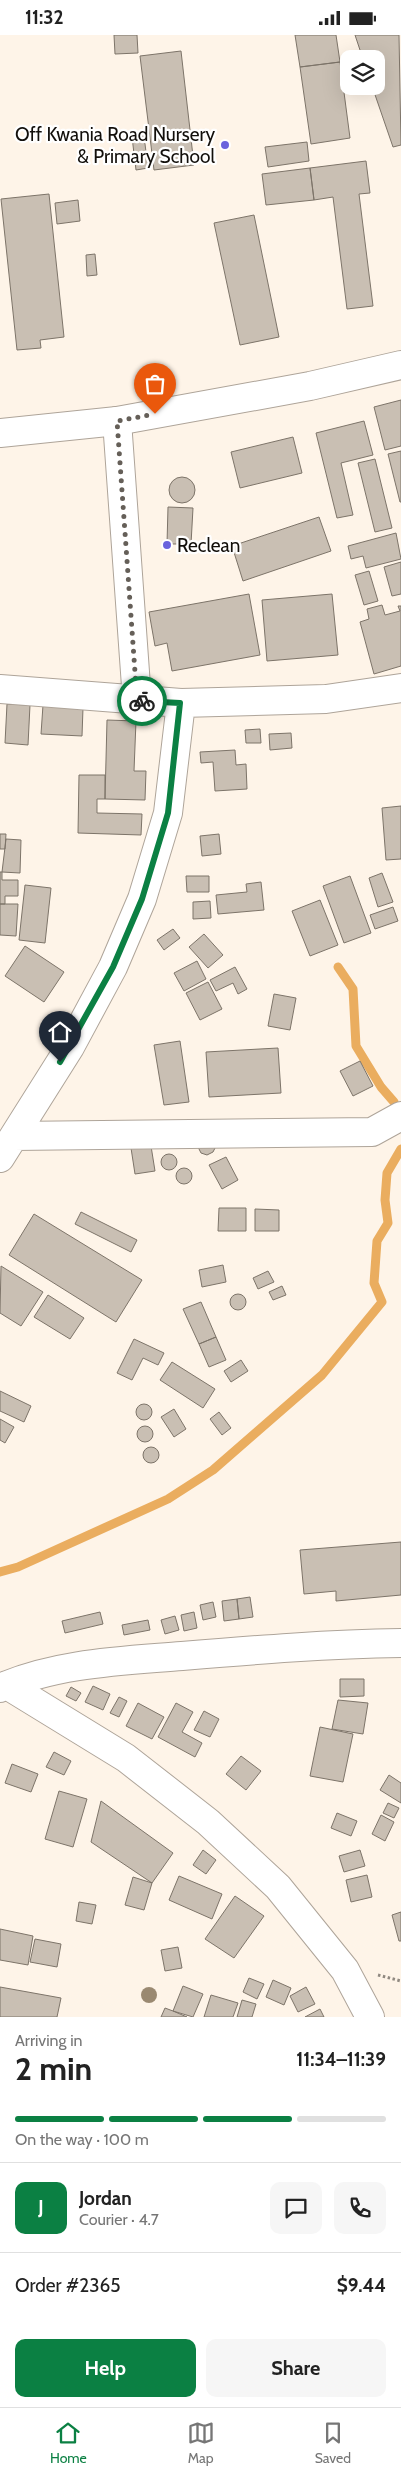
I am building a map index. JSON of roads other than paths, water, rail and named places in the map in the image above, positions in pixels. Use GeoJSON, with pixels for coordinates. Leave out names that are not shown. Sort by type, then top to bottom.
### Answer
{"type":"FeatureCollection","features":[{"type":"Feature","properties":{"kind":"street"},"geometry":{"type":"LineString","coordinates":[[0,433],[117,421],[310,387],[401,365]]}},
{"type":"Feature","properties":{"kind":"street"},"geometry":{"type":"LineString","coordinates":[[117,421],[137,700]]}},
{"type":"Feature","properties":{"kind":"street"},"geometry":{"type":"LineString","coordinates":[[0,689],[180,703],[326,699],[401,688]]}},
{"type":"Feature","properties":{"kind":"street"},"geometry":{"type":"LineString","coordinates":[[7,1147],[87,1015],[113,967],[142,899],[168,813],[180,703]]}},
{"type":"Feature","properties":{"kind":"street"},"geometry":{"type":"LineString","coordinates":[[7,1147],[372,1132],[401,1116]]}},
{"type":"Feature","properties":{"kind":"street"},"geometry":{"type":"LineString","coordinates":[[3,1687],[58,1671],[101,1663],[326,1644],[401,1643]]}},
{"type":"Feature","properties":{"kind":"street"},"geometry":{"type":"LineString","coordinates":[[3,1687],[126,1758],[215,1829],[278,1887],[345,1970],[370,2017]]}},
{"type":"Feature","properties":{"kind":"waterway"},"geometry":{"type":"LineString","coordinates":[[338,967],[353,989],[356,1046],[381,1087],[394,1102]]}},
{"type":"Feature","properties":{"kind":"waterway"},"geometry":{"type":"LineString","coordinates":[[0,1572],[18,1567],[168,1499],[213,1470],[322,1375],[382,1302],[374,1283],[377,1241],[388,1223],[385,1200],[387,1173],[401,1149]]}},
{"type":"Feature","properties":{"kind":"place","name":"Off Kwania Road Nursery & Primary School"},"geometry":{"type":"Point","coordinates":[225,145]}},
{"type":"Feature","properties":{"kind":"place","name":"Reclean"},"geometry":{"type":"Point","coordinates":[167,545]}}]}
